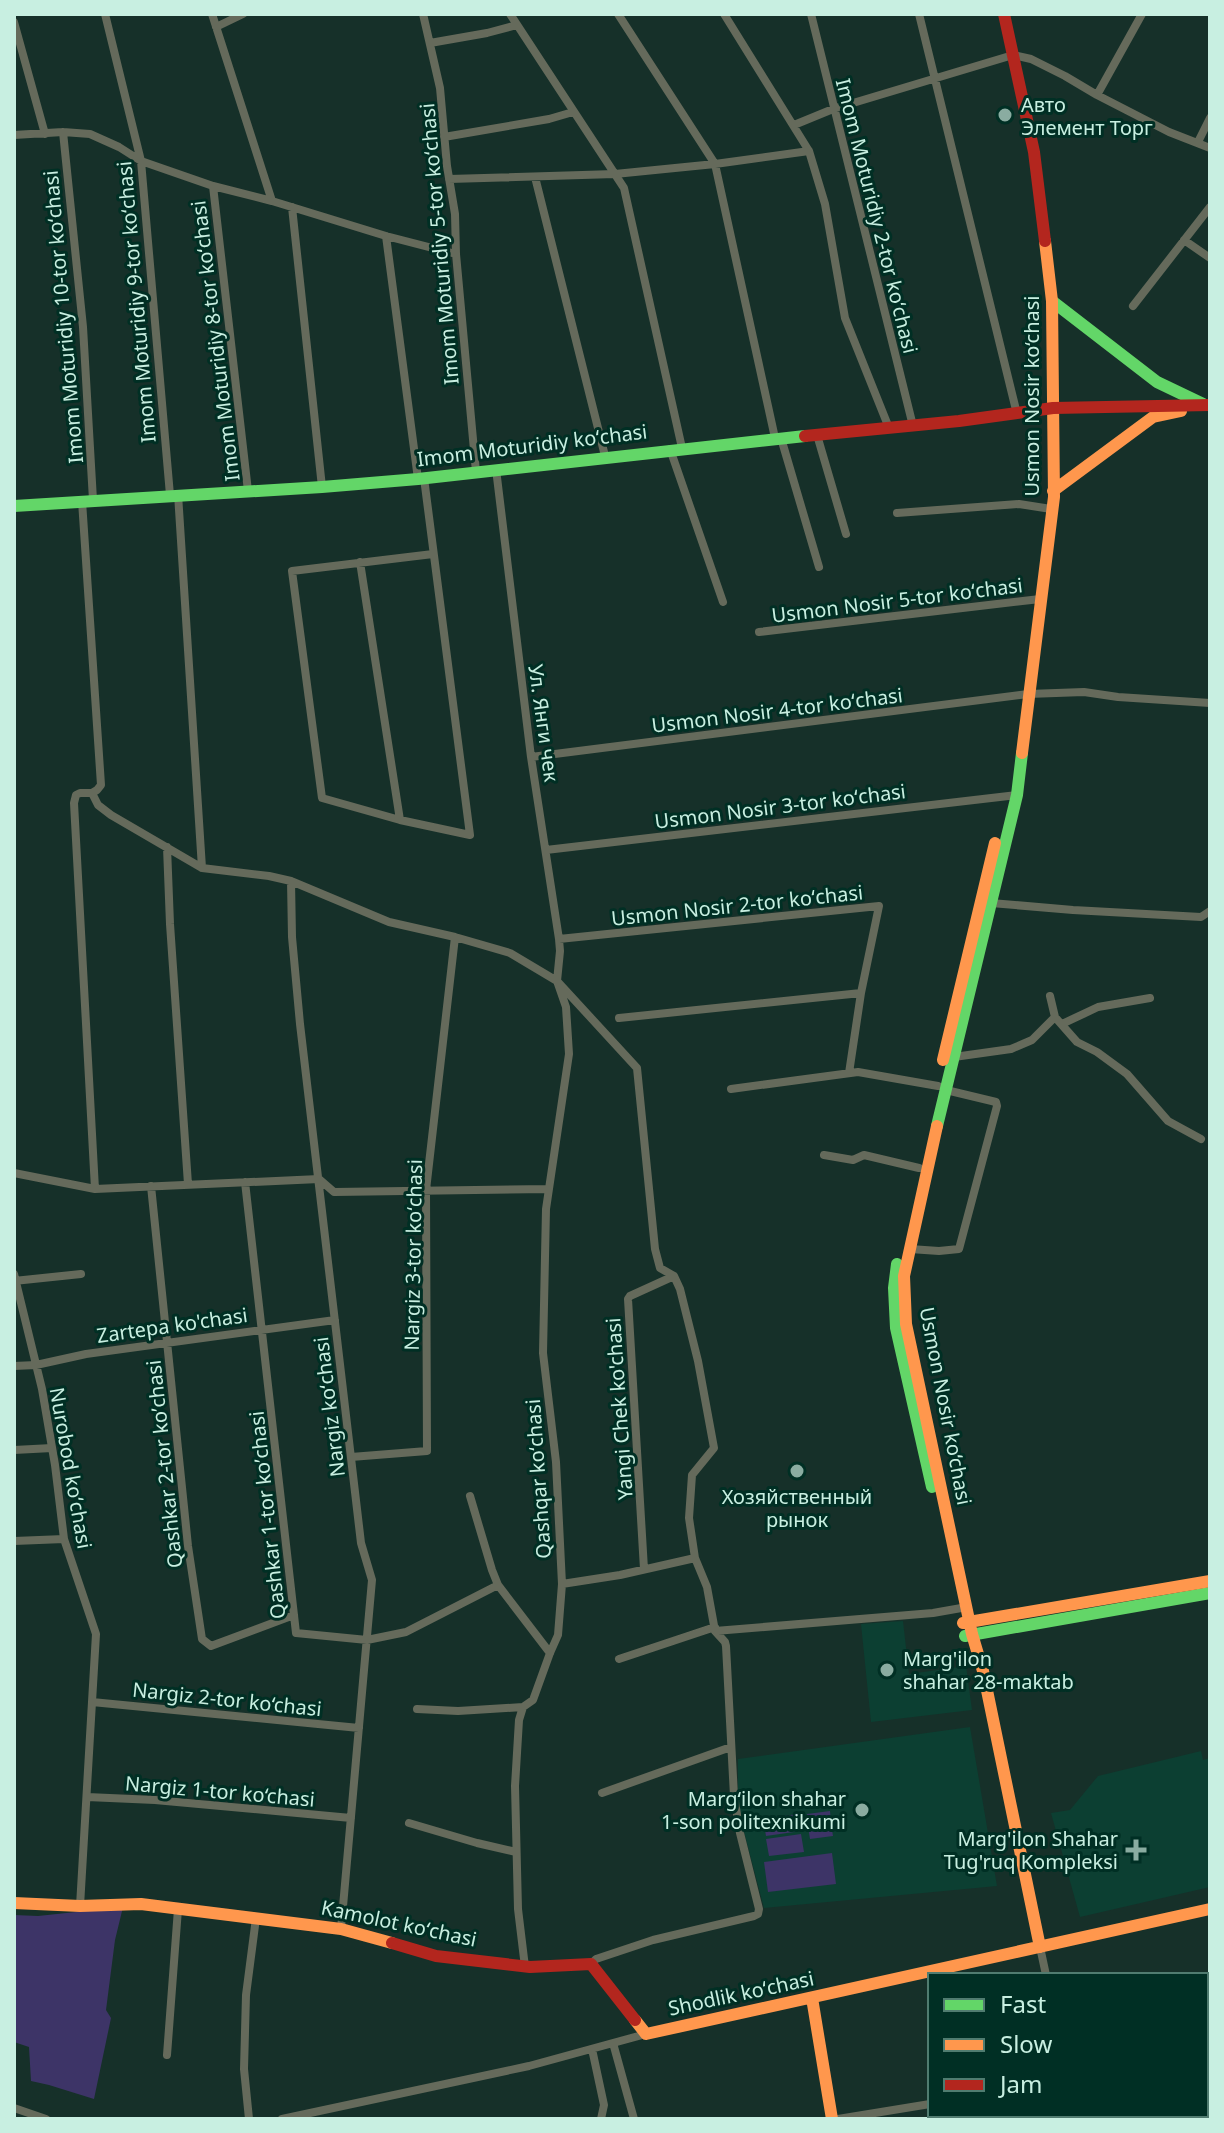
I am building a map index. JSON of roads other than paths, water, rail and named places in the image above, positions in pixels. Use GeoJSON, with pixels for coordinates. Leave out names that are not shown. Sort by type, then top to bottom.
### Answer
{"type":"FeatureCollection","features":[{"type":"Feature","properties":{"kind":"main road"},"geometry":{"type":"LineString","coordinates":[[995,14],[1005,18]]}},
{"type":"Feature","properties":{"kind":"main road","name":"Usmon Nosir ko‘chasi"},"geometry":{"type":"LineString","coordinates":[[1005,18],[1034,152],[1052,301],[1053,491],[1017,779],[958,992],[904,1276],[906,1324],[967,1629],[983,1671],[1040,1947]]}},
{"type":"Feature","properties":{"kind":"main road"},"geometry":{"type":"LineString","coordinates":[[1052,301],[1157,382],[1208,405]]}},
{"type":"Feature","properties":{"kind":"main road"},"geometry":{"type":"LineString","coordinates":[[1053,491],[1153,417],[1208,405]]}},
{"type":"Feature","properties":{"kind":"main road","name":"Imom Moturidiy koʻchasi"},"geometry":{"type":"LineString","coordinates":[[14,506],[421,478],[676,448],[913,426],[1053,408],[1208,405]]}},
{"type":"Feature","properties":{"kind":"main road","name":"Usmon Nosir ko‘chasi"},"geometry":{"type":"LineString","coordinates":[[942,1088],[954,1057],[991,903],[1012,795]]}},
{"type":"Feature","properties":{"kind":"main road","name":"Usmon Nosir ko‘chasi"},"geometry":{"type":"LineString","coordinates":[[933,1126],[919,1168],[896,1269],[896,1328],[963,1608]]}},
{"type":"Feature","properties":{"kind":"main road"},"geometry":{"type":"LineString","coordinates":[[967,1629],[1210,1581]]}},
{"type":"Feature","properties":{"kind":"main road"},"geometry":{"type":"LineString","coordinates":[[967,1629],[1210,1593]]}},
{"type":"Feature","properties":{"kind":"main road","name":"Kamolot koʻchasi"},"geometry":{"type":"LineString","coordinates":[[14,1903],[80,1906],[141,1904],[341,1929],[436,1956],[525,1967],[591,1964]]}},
{"type":"Feature","properties":{"kind":"main road","name":"Shodlik koʻchasi"},"geometry":{"type":"LineString","coordinates":[[646,2034],[1210,1909]]}},
{"type":"Feature","properties":{"kind":"main road"},"geometry":{"type":"LineString","coordinates":[[591,1964],[646,2034]]}},
{"type":"Feature","properties":{"kind":"main road"},"geometry":{"type":"LineString","coordinates":[[812,1998],[832,2119]]}},
{"type":"Feature","properties":{"kind":"street","name":"Imom Moturidiy 9-tor koʻchasi"},"geometry":{"type":"LineString","coordinates":[[105,14],[141,161],[174,495],[202,868]]}},
{"type":"Feature","properties":{"kind":"street"},"geometry":{"type":"LineString","coordinates":[[212,14],[272,201]]}},
{"type":"Feature","properties":{"kind":"street"},"geometry":{"type":"LineString","coordinates":[[216,27],[243,14]]}},
{"type":"Feature","properties":{"kind":"street","name":"Imom Moturidiy 5-tor koʻchasi"},"geometry":{"type":"LineString","coordinates":[[423,14],[440,88],[455,214],[476,472]]}},
{"type":"Feature","properties":{"kind":"street"},"geometry":{"type":"LineString","coordinates":[[510,14],[624,188],[676,448],[723,602]]}},
{"type":"Feature","properties":{"kind":"street"},"geometry":{"type":"LineString","coordinates":[[618,14],[715,164],[778,438],[819,567]]}},
{"type":"Feature","properties":{"kind":"street"},"geometry":{"type":"LineString","coordinates":[[724,14],[809,151],[825,204],[845,318],[889,428]]}},
{"type":"Feature","properties":{"kind":"street","name":"Imom Moturidiy 2-tor koʻchasi"},"geometry":{"type":"LineString","coordinates":[[811,14],[913,426]]}},
{"type":"Feature","properties":{"kind":"street"},"geometry":{"type":"LineString","coordinates":[[919,14],[1017,414]]}},
{"type":"Feature","properties":{"kind":"street"},"geometry":{"type":"LineString","coordinates":[[1097,95],[1142,14]]}},
{"type":"Feature","properties":{"kind":"street"},"geometry":{"type":"LineString","coordinates":[[14,22],[45,134]]}},
{"type":"Feature","properties":{"kind":"street"},"geometry":{"type":"LineString","coordinates":[[430,43],[517,25]]}},
{"type":"Feature","properties":{"kind":"street"},"geometry":{"type":"LineString","coordinates":[[794,125],[833,109],[1013,55],[1031,59],[1169,132],[1210,148]]}},
{"type":"Feature","properties":{"kind":"street"},"geometry":{"type":"LineString","coordinates":[[444,137],[573,112]]}},
{"type":"Feature","properties":{"kind":"street"},"geometry":{"type":"LineString","coordinates":[[1198,142],[1210,118]]}},
{"type":"Feature","properties":{"kind":"street","name":"Imom Moturidiy 10-tor koʻchasi"},"geometry":{"type":"LineString","coordinates":[[63,132],[83,327],[87,500],[101,785],[92,793]]}},
{"type":"Feature","properties":{"kind":"street"},"geometry":{"type":"LineString","coordinates":[[14,135],[90,134],[141,161],[213,186],[456,254]]}},
{"type":"Feature","properties":{"kind":"street"},"geometry":{"type":"LineString","coordinates":[[449,179],[615,174],[809,151]]}},
{"type":"Feature","properties":{"kind":"street"},"geometry":{"type":"LineString","coordinates":[[535,177],[605,456]]}},
{"type":"Feature","properties":{"kind":"street","name":"Imom Moturidiy 8-tor koʻchasi"},"geometry":{"type":"LineString","coordinates":[[213,186],[248,491]]}},
{"type":"Feature","properties":{"kind":"street"},"geometry":{"type":"LineString","coordinates":[[292,207],[322,487]]}},
{"type":"Feature","properties":{"kind":"street"},"geometry":{"type":"LineString","coordinates":[[1133,306],[1210,207]]}},
{"type":"Feature","properties":{"kind":"street"},"geometry":{"type":"LineString","coordinates":[[386,236],[433,554],[470,835],[400,820],[322,798],[292,571],[433,554]]}},
{"type":"Feature","properties":{"kind":"street"},"geometry":{"type":"LineString","coordinates":[[1184,240],[1210,258]]}},
{"type":"Feature","properties":{"kind":"street"},"geometry":{"type":"LineString","coordinates":[[817,435],[846,534]]}},
{"type":"Feature","properties":{"kind":"street","name":"Ул. Янги чек"},"geometry":{"type":"LineString","coordinates":[[496,469],[531,757],[559,939],[557,981]]}},
{"type":"Feature","properties":{"kind":"street"},"geometry":{"type":"LineString","coordinates":[[897,513],[1019,504],[1051,509]]}},
{"type":"Feature","properties":{"kind":"street"},"geometry":{"type":"LineString","coordinates":[[360,562],[400,820]]}},
{"type":"Feature","properties":{"kind":"street","name":"Usmon Nosir 5-tor koʻchasi"},"geometry":{"type":"LineString","coordinates":[[759,632],[1040,599]]}},
{"type":"Feature","properties":{"kind":"street","name":"Usmon Nosir 4-tor koʻchasi"},"geometry":{"type":"LineString","coordinates":[[531,757],[1028,694],[1084,692],[1131,699],[1210,703]]}},
{"type":"Feature","properties":{"kind":"street"},"geometry":{"type":"LineString","coordinates":[[95,1189],[76,795],[92,793],[98,805],[111,815],[202,868],[291,881],[389,922],[510,953],[557,981],[637,1068],[655,1249],[660,1268],[674,1276],[680,1289],[698,1361],[714,1448],[692,1475],[689,1518],[695,1558],[707,1587],[715,1629],[726,1646],[734,1796],[759,1909],[758,1914],[653,1940],[596,1959],[591,1964]]}},
{"type":"Feature","properties":{"kind":"street","name":"Usmon Nosir 3-tor koʻchasi"},"geometry":{"type":"LineString","coordinates":[[546,850],[1012,795]]}},
{"type":"Feature","properties":{"kind":"street"},"geometry":{"type":"LineString","coordinates":[[167,847],[188,1184]]}},
{"type":"Feature","properties":{"kind":"street","name":"Nargiz koʻchasi"},"geometry":{"type":"LineString","coordinates":[[291,881],[298,1009],[361,1543],[372,1580],[341,1929]]}},
{"type":"Feature","properties":{"kind":"street"},"geometry":{"type":"LineString","coordinates":[[991,903],[1201,917],[1210,911]]}},
{"type":"Feature","properties":{"kind":"street","name":"Usmon Nosir 2-tor koʻchasi"},"geometry":{"type":"LineString","coordinates":[[559,939],[879,906],[849,1073]]}},
{"type":"Feature","properties":{"kind":"street","name":"Nargiz 3-tor koʻchasi"},"geometry":{"type":"LineString","coordinates":[[351,1457],[427,1451],[426,1190],[455,937]]}},
{"type":"Feature","properties":{"kind":"street","name":"Qashqar koʻchasi"},"geometry":{"type":"LineString","coordinates":[[525,1967],[518,1909],[516,1852],[515,1786],[519,1720],[523,1707],[533,1700],[558,1635],[562,1584],[556,1462],[543,1353],[546,1209],[569,1054],[566,1007],[557,981]]}},
{"type":"Feature","properties":{"kind":"street"},"geometry":{"type":"LineString","coordinates":[[619,1018],[861,993]]}},
{"type":"Feature","properties":{"kind":"street"},"geometry":{"type":"LineString","coordinates":[[1050,996],[1059,1020],[1077,1042],[1127,1074],[1168,1121],[1201,1139]]}},
{"type":"Feature","properties":{"kind":"street"},"geometry":{"type":"LineString","coordinates":[[954,1057],[1011,1049],[1032,1040],[1059,1020],[1098,1007],[1150,998]]}},
{"type":"Feature","properties":{"kind":"street"},"geometry":{"type":"LineString","coordinates":[[731,1089],[858,1072],[996,1102],[959,1249],[910,1249]]}},
{"type":"Feature","properties":{"kind":"street"},"geometry":{"type":"LineString","coordinates":[[824,1155],[853,1160],[864,1155],[919,1168]]}},
{"type":"Feature","properties":{"kind":"street"},"geometry":{"type":"LineString","coordinates":[[14,1173],[95,1189],[319,1179],[334,1192],[549,1189]]}},
{"type":"Feature","properties":{"kind":"street","name":"Qashkar 1-tor koʼchasi"},"geometry":{"type":"LineString","coordinates":[[245,1182],[296,1633],[367,1640],[406,1632],[498,1585]]}},
{"type":"Feature","properties":{"kind":"street","name":"Qashkar 2-tor koʼchasi"},"geometry":{"type":"LineString","coordinates":[[151,1186],[188,1546],[202,1639],[211,1646],[294,1615]]}},
{"type":"Feature","properties":{"kind":"street"},"geometry":{"type":"LineString","coordinates":[[15,1278],[81,1274]]}},
{"type":"Feature","properties":{"kind":"street","name":"Yangi Chek ko'chasi"},"geometry":{"type":"LineString","coordinates":[[644,1569],[628,1299],[674,1276]]}},
{"type":"Feature","properties":{"kind":"street","name":"Nurobod koʻchasi"},"geometry":{"type":"LineString","coordinates":[[15,1278],[52,1448],[64,1539],[96,1634],[80,1906]]}},
{"type":"Feature","properties":{"kind":"street","name":"Zartepa ko'chasi"},"geometry":{"type":"LineString","coordinates":[[14,1366],[335,1320]]}},
{"type":"Feature","properties":{"kind":"street"},"geometry":{"type":"LineString","coordinates":[[14,1450],[52,1448]]}},
{"type":"Feature","properties":{"kind":"street"},"geometry":{"type":"LineString","coordinates":[[470,1496],[498,1585],[550,1653]]}},
{"type":"Feature","properties":{"kind":"street"},"geometry":{"type":"LineString","coordinates":[[14,1541],[64,1539]]}},
{"type":"Feature","properties":{"kind":"street"},"geometry":{"type":"LineString","coordinates":[[562,1584],[695,1558]]}},
{"type":"Feature","properties":{"kind":"street"},"geometry":{"type":"LineString","coordinates":[[619,1659],[715,1629],[963,1608]]}},
{"type":"Feature","properties":{"kind":"street","name":"Nargiz 2-tor ko‘chasi"},"geometry":{"type":"LineString","coordinates":[[92,1702],[359,1728]]}},
{"type":"Feature","properties":{"kind":"street"},"geometry":{"type":"LineString","coordinates":[[417,1709],[458,1711],[523,1707]]}},
{"type":"Feature","properties":{"kind":"street"},"geometry":{"type":"LineString","coordinates":[[602,1793],[731,1747]]}},
{"type":"Feature","properties":{"kind":"street","name":"Nargiz 1-tor ko‘chasi"},"geometry":{"type":"LineString","coordinates":[[87,1797],[168,1801],[351,1818]]}},
{"type":"Feature","properties":{"kind":"street"},"geometry":{"type":"LineString","coordinates":[[409,1823],[516,1852]]}},
{"type":"Feature","properties":{"kind":"street"},"geometry":{"type":"LineString","coordinates":[[167,2055],[178,1909]]}},
{"type":"Feature","properties":{"kind":"street"},"geometry":{"type":"LineString","coordinates":[[249,2119],[244,2069],[246,1995],[256,1918]]}},
{"type":"Feature","properties":{"kind":"street"},"geometry":{"type":"LineString","coordinates":[[1040,1947],[1046,1973]]}},
{"type":"Feature","properties":{"kind":"street","name":"Shodlik koʻchasi"},"geometry":{"type":"LineString","coordinates":[[282,2119],[529,2066],[646,2034]]}},
{"type":"Feature","properties":{"kind":"street"},"geometry":{"type":"LineString","coordinates":[[613,2043],[634,2119]]}},
{"type":"Feature","properties":{"kind":"street"},"geometry":{"type":"LineString","coordinates":[[592,2049],[604,2105],[601,2119]]}},
{"type":"Feature","properties":{"kind":"street"},"geometry":{"type":"LineString","coordinates":[[838,2119],[928,2104]]}},
{"type":"Feature","properties":{"kind":"street"},"geometry":{"type":"LineString","coordinates":[[14,2108],[46,2119]]}},
{"type":"Feature","properties":{"kind":"place","name":"Авто Элемент Торг"},"geometry":{"type":"Point","coordinates":[1005,115]}},
{"type":"Feature","properties":{"kind":"place","name":"Хозяйственный рынок"},"geometry":{"type":"Point","coordinates":[797,1471]}},
{"type":"Feature","properties":{"kind":"place","name":"Marg'ilon shahar 28-maktab"},"geometry":{"type":"Point","coordinates":[887,1670]}},
{"type":"Feature","properties":{"kind":"place","name":"Margʻilon shahar 1-son politexnikumi"},"geometry":{"type":"Point","coordinates":[862,1810]}},
{"type":"Feature","properties":{"kind":"place","name":"Marg'ilon Shahar Tug'ruq Kompleksi"},"geometry":{"type":"Point","coordinates":[1136,1850]}}]}
